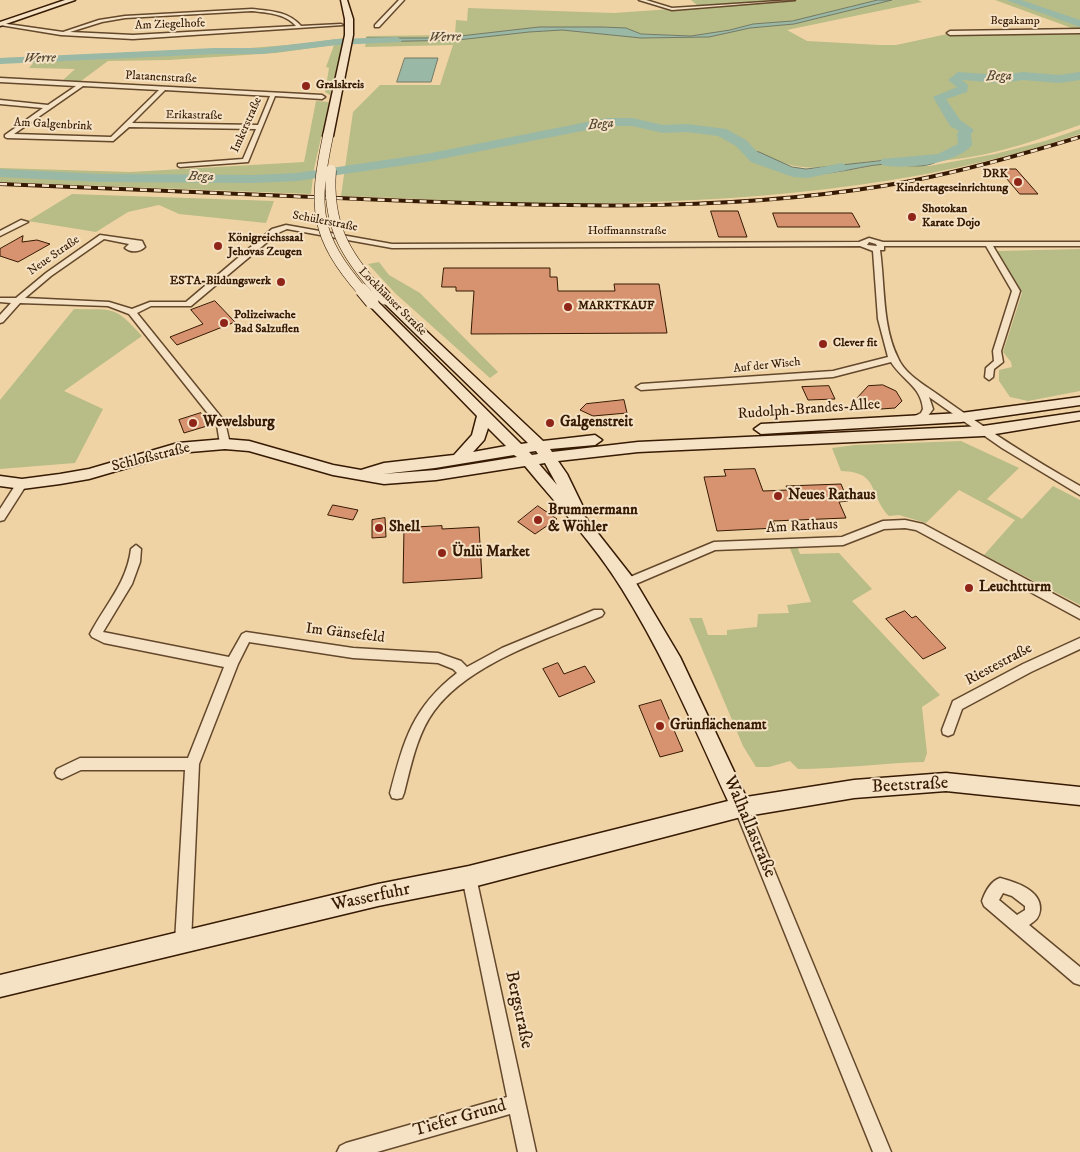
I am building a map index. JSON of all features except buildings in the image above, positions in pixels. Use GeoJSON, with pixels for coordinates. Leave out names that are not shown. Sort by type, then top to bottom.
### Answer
{"type":"FeatureCollection","features":[{"type":"Feature","properties":{"kind":"main road"},"geometry":{"type":"LineString","coordinates":[[0,24],[72,0]]}},
{"type":"Feature","properties":{"kind":"main road","name":"Lockhauser Straße"},"geometry":{"type":"LineString","coordinates":[[344,0],[349,19],[349,35],[336,97],[329,184],[329,200],[336,227],[351,259],[385,298],[545,452]]}},
{"type":"Feature","properties":{"kind":"main road","name":"Lockhauser Straße"},"geometry":{"type":"LineString","coordinates":[[345,100],[318,184],[318,214],[323,232],[342,267],[372,302],[518,449]]}},
{"type":"Feature","properties":{"kind":"main road","name":"Rudolph-Brandes-Allee"},"geometry":{"type":"LineString","coordinates":[[545,452],[680,434],[960,417],[1052,407],[1080,401]]}},
{"type":"Feature","properties":{"kind":"main road"},"geometry":{"type":"LineString","coordinates":[[458,459],[480,437],[484,416]]}},
{"type":"Feature","properties":{"kind":"main road","name":"Rudolph-Brandes-Allee"},"geometry":{"type":"LineString","coordinates":[[545,452],[983,431],[1080,416]]}},
{"type":"Feature","properties":{"kind":"main road","name":"Schloßstraße"},"geometry":{"type":"LineString","coordinates":[[0,481],[22,484],[89,474],[178,448],[225,444],[249,446],[333,470],[384,478],[407,478],[529,461],[545,452]]}},
{"type":"Feature","properties":{"kind":"main road","name":"Schloßstraße"},"geometry":{"type":"LineString","coordinates":[[360,474],[389,466],[419,465],[518,449],[545,452]]}},
{"type":"Feature","properties":{"kind":"main road","name":"Walhallastraße"},"geometry":{"type":"LineString","coordinates":[[518,449],[580,521],[627,583],[674,662],[741,807]]}},
{"type":"Feature","properties":{"kind":"main road","name":"Walhallastraße"},"geometry":{"type":"LineString","coordinates":[[545,452],[567,485],[580,521]]}},
{"type":"Feature","properties":{"kind":"main road","name":"Beetstraße"},"geometry":{"type":"LineString","coordinates":[[741,807],[854,789],[906,784],[955,783],[1080,796]]}},
{"type":"Feature","properties":{"kind":"main road","name":"Wasserfuhr"},"geometry":{"type":"LineString","coordinates":[[0,986],[378,895],[469,877],[741,807]]}},
{"type":"Feature","properties":{"kind":"street"},"geometry":{"type":"LineString","coordinates":[[376,26],[402,0]]}},
{"type":"Feature","properties":{"kind":"street"},"geometry":{"type":"LineString","coordinates":[[642,0],[672,9],[793,0]]}},
{"type":"Feature","properties":{"kind":"street"},"geometry":{"type":"LineString","coordinates":[[61,33],[101,21],[124,17],[236,11],[278,13],[294,20],[298,27]]}},
{"type":"Feature","properties":{"kind":"street","name":"Am Ziegelhofe"},"geometry":{"type":"LineString","coordinates":[[0,24],[61,33],[133,37],[214,34],[341,25]]}},
{"type":"Feature","properties":{"kind":"street","name":"Begakamp"},"geometry":{"type":"LineString","coordinates":[[950,32],[1080,31]]}},
{"type":"Feature","properties":{"kind":"street","name":"Platanenstraße"},"geometry":{"type":"LineString","coordinates":[[0,80],[322,97]]}},
{"type":"Feature","properties":{"kind":"street"},"geometry":{"type":"LineString","coordinates":[[0,102],[48,107],[81,85]]}},
{"type":"Feature","properties":{"kind":"street","name":"Erikastraße"},"geometry":{"type":"LineString","coordinates":[[113,139],[162,90]]}},
{"type":"Feature","properties":{"kind":"street","name":"Imkerstraße"},"geometry":{"type":"LineString","coordinates":[[180,165],[246,161],[273,95]]}},
{"type":"Feature","properties":{"kind":"street","name":"Am Galgenbrink"},"geometry":{"type":"LineString","coordinates":[[48,107],[7,136],[113,139]]}},
{"type":"Feature","properties":{"kind":"street","name":"Erikastraße"},"geometry":{"type":"LineString","coordinates":[[128,125],[260,127]]}},
{"type":"Feature","properties":{"kind":"street"},"geometry":{"type":"LineString","coordinates":[[0,234],[24,222]]}},
{"type":"Feature","properties":{"kind":"street","name":"Schülerstraße"},"geometry":{"type":"LineString","coordinates":[[132,312],[150,304],[188,304],[280,228],[290,227],[392,246]]}},
{"type":"Feature","properties":{"kind":"street","name":"Neue Straße"},"geometry":{"type":"LineString","coordinates":[[0,320],[15,301],[103,237],[134,242]]}},
{"type":"Feature","properties":{"kind":"street","name":"Hoffmannstraße"},"geometry":{"type":"LineString","coordinates":[[392,246],[863,244],[864,241],[869,240],[878,247]]}},
{"type":"Feature","properties":{"kind":"street"},"geometry":{"type":"LineString","coordinates":[[988,244],[1016,291],[997,351],[998,362],[990,368],[989,377]]}},
{"type":"Feature","properties":{"kind":"street"},"geometry":{"type":"LineString","coordinates":[[1080,244],[878,247],[884,317],[893,359],[917,384],[960,417],[1018,456],[1080,491]]}},
{"type":"Feature","properties":{"kind":"street"},"geometry":{"type":"LineString","coordinates":[[0,300],[110,304],[132,312],[222,424],[225,444]]}},
{"type":"Feature","properties":{"kind":"street","name":"Auf der Wisch"},"geometry":{"type":"LineString","coordinates":[[642,387],[758,380],[776,375],[845,372],[880,359],[893,359]]}},
{"type":"Feature","properties":{"kind":"street"},"geometry":{"type":"LineString","coordinates":[[914,420],[924,415],[928,409],[927,401],[917,384]]}},
{"type":"Feature","properties":{"kind":"street"},"geometry":{"type":"LineString","coordinates":[[0,517],[22,484]]}},
{"type":"Feature","properties":{"kind":"street","name":"Am Rathaus"},"geometry":{"type":"LineString","coordinates":[[627,583],[714,546],[843,541],[883,525],[904,524],[919,527],[1080,614]]}},
{"type":"Feature","properties":{"kind":"street"},"geometry":{"type":"LineString","coordinates":[[136,549],[135,566],[122,595],[96,634],[161,650],[232,663]]}},
{"type":"Feature","properties":{"kind":"street"},"geometry":{"type":"LineString","coordinates":[[397,793],[409,750],[419,725],[430,706],[443,691],[474,667],[598,613]]}},
{"type":"Feature","properties":{"kind":"street","name":"Im Gänsefeld"},"geometry":{"type":"LineString","coordinates":[[183,942],[192,764],[232,663],[246,637],[353,653],[438,658],[457,665],[465,673]]}},
{"type":"Feature","properties":{"kind":"street","name":"Riestestraße"},"geometry":{"type":"LineString","coordinates":[[948,730],[957,706],[1080,643]]}},
{"type":"Feature","properties":{"kind":"street"},"geometry":{"type":"LineString","coordinates":[[62,773],[80,764],[192,764]]}},
{"type":"Feature","properties":{"kind":"street","name":"Walhallastraße"},"geometry":{"type":"LineString","coordinates":[[741,807],[882,1152]]}},
{"type":"Feature","properties":{"kind":"street","name":"Bergstraße"},"geometry":{"type":"LineString","coordinates":[[469,877],[527,1152]]}},
{"type":"Feature","properties":{"kind":"street"},"geometry":{"type":"LineString","coordinates":[[1016,924],[1080,977]]}},
{"type":"Feature","properties":{"kind":"street","name":"Tiefer Grund"},"geometry":{"type":"LineString","coordinates":[[346,1152],[517,1103]]}},
{"type":"Feature","properties":{"kind":"green space"},"geometry":{"type":"Polygon","coordinates":[[[691,0],[784,0],[699,7],[691,0]]]}},
{"type":"Feature","properties":{"kind":"green space"},"geometry":{"type":"Polygon","coordinates":[[[801,0],[878,0],[792,21],[753,24],[730,30],[691,36],[641,34],[626,28],[539,27],[443,38],[366,38],[367,36],[455,35],[456,20],[467,21],[468,8],[614,13],[801,0]]]}},
{"type":"Feature","properties":{"kind":"green space"},"geometry":{"type":"Polygon","coordinates":[[[892,0],[918,0],[922,2],[787,30],[807,41],[880,45],[896,45],[952,33],[1080,32],[1080,125],[1009,148],[953,160],[868,161],[816,168],[777,161],[774,165],[834,173],[883,164],[929,166],[995,154],[1045,141],[1080,129],[1080,134],[1018,153],[954,168],[890,180],[760,196],[630,203],[565,204],[341,196],[353,112],[380,85],[440,85],[453,45],[365,47],[366,42],[458,40],[562,30],[641,38],[709,37],[750,28],[794,24],[892,0]]]}},
{"type":"Feature","properties":{"kind":"green space"},"geometry":{"type":"Polygon","coordinates":[[[995,0],[1007,0],[1080,25],[1080,31],[995,0]]]}},
{"type":"Feature","properties":{"kind":"green space"},"geometry":{"type":"Polygon","coordinates":[[[1015,0],[1080,0],[1080,22],[1015,0]]]}},
{"type":"Feature","properties":{"kind":"green space"},"geometry":{"type":"Polygon","coordinates":[[[344,38],[330,95],[325,92],[329,68],[326,67],[334,45],[276,53],[169,60],[108,61],[81,81],[62,81],[75,69],[29,68],[34,62],[0,63],[0,58],[200,52],[300,44],[344,38]]]}},
{"type":"Feature","properties":{"kind":"green space"},"geometry":{"type":"Polygon","coordinates":[[[316,101],[329,102],[314,169],[311,194],[0,182],[0,168],[130,172],[304,162],[316,101]]]}},
{"type":"Feature","properties":{"kind":"green space"},"geometry":{"type":"Polygon","coordinates":[[[72,194],[274,201],[266,223],[179,214],[159,205],[128,212],[96,232],[28,221],[72,194]]]}},
{"type":"Feature","properties":{"kind":"green space"},"geometry":{"type":"Polygon","coordinates":[[[1080,249],[1080,391],[1028,401],[1010,397],[999,381],[999,370],[1012,367],[1011,362],[1003,352],[1022,293],[997,251],[1080,249]]]}},
{"type":"Feature","properties":{"kind":"green space"},"geometry":{"type":"Polygon","coordinates":[[[379,262],[389,275],[420,293],[498,372],[490,378],[396,294],[368,264],[379,262]]]}},
{"type":"Feature","properties":{"kind":"green space"},"geometry":{"type":"Polygon","coordinates":[[[74,309],[113,311],[125,319],[142,336],[64,391],[103,409],[75,463],[0,469],[0,400],[74,309]]]}},
{"type":"Feature","properties":{"kind":"green space"},"geometry":{"type":"Polygon","coordinates":[[[961,441],[1019,468],[987,499],[1022,519],[1053,486],[1080,500],[1080,605],[984,555],[1015,520],[959,490],[926,523],[899,515],[889,516],[868,480],[862,475],[853,472],[841,471],[832,448],[855,445],[961,441]]]}},
{"type":"Feature","properties":{"kind":"green space"},"geometry":{"type":"Polygon","coordinates":[[[789,546],[797,546],[800,554],[839,553],[872,589],[852,601],[940,695],[922,707],[927,753],[924,762],[798,769],[790,761],[769,767],[756,767],[743,746],[689,618],[702,618],[708,635],[727,635],[727,630],[757,627],[758,614],[789,613],[787,605],[811,602],[789,546]]]}},
{"type":"Feature","properties":{"kind":"water"},"geometry":{"type":"Polygon","coordinates":[[[878,0],[892,0],[794,24],[750,28],[709,37],[641,38],[562,30],[458,40],[366,42],[366,38],[443,38],[539,27],[626,28],[641,34],[691,36],[730,30],[753,24],[792,21],[878,0]]]}},
{"type":"Feature","properties":{"kind":"water"},"geometry":{"type":"Polygon","coordinates":[[[405,58],[438,58],[431,82],[397,82],[405,58]]]}},
{"type":"Feature","properties":{"kind":"water"},"geometry":{"type":"Polygon","coordinates":[[[752,152],[759,152],[792,167],[806,169],[895,159],[938,161],[926,165],[885,164],[836,172],[813,173],[781,167],[752,152]]]}},
{"type":"Feature","properties":{"kind":"waterway","name":"Bega"},"geometry":{"type":"LineString","coordinates":[[1011,0],[1080,24]]}},
{"type":"Feature","properties":{"kind":"waterway","name":"Werre"},"geometry":{"type":"LineString","coordinates":[[0,61],[214,51],[262,51],[337,42],[397,40]]}},
{"type":"Feature","properties":{"kind":"waterway","name":"Bega"},"geometry":{"type":"LineString","coordinates":[[887,162],[940,158],[958,151],[965,145],[964,134],[967,130],[955,123],[939,97],[963,89],[962,85],[954,80],[958,76],[1000,79],[1023,76],[1059,79],[1080,76]]}},
{"type":"Feature","properties":{"kind":"waterway","name":"Bega"},"geometry":{"type":"LineString","coordinates":[[0,173],[100,178],[254,179],[297,177],[426,158],[607,122],[632,122],[663,129],[687,128],[721,132],[741,143],[756,159],[793,173],[807,174],[842,167]]}},
{"type":"Feature","properties":{"kind":"railway"},"geometry":{"type":"LineString","coordinates":[[0,184],[535,205],[724,203],[849,191],[911,181],[954,172],[1080,137]]}},
{"type":"Feature","properties":{"kind":"place","name":"Gralskreis"},"geometry":{"type":"Point","coordinates":[306,86]}},
{"type":"Feature","properties":{"kind":"place","name":"DRK Kindertageseinrichtung"},"geometry":{"type":"Point","coordinates":[1018,182]}},
{"type":"Feature","properties":{"kind":"place","name":"Shotokan Karate Dojo"},"geometry":{"type":"Point","coordinates":[912,217]}},
{"type":"Feature","properties":{"kind":"place","name":"Königreichssaal Jehovas Zeugen"},"geometry":{"type":"Point","coordinates":[218,246]}},
{"type":"Feature","properties":{"kind":"place","name":"ESTA-Bildungswerk"},"geometry":{"type":"Point","coordinates":[281,282]}},
{"type":"Feature","properties":{"kind":"place","name":"MARKTKAUF"},"geometry":{"type":"Point","coordinates":[568,307]}},
{"type":"Feature","properties":{"kind":"place","name":"Polizeiwache Bad Salzuflen"},"geometry":{"type":"Point","coordinates":[224,323]}},
{"type":"Feature","properties":{"kind":"place","name":"Clever fit"},"geometry":{"type":"Point","coordinates":[823,344]}},
{"type":"Feature","properties":{"kind":"place","name":"Wewelsburg"},"geometry":{"type":"Point","coordinates":[193,423]}},
{"type":"Feature","properties":{"kind":"place","name":"Galgenstreit"},"geometry":{"type":"Point","coordinates":[550,423]}},
{"type":"Feature","properties":{"kind":"place","name":"Neues Rathaus"},"geometry":{"type":"Point","coordinates":[778,496]}},
{"type":"Feature","properties":{"kind":"place","name":"Brummermann & Wöhler"},"geometry":{"type":"Point","coordinates":[538,520]}},
{"type":"Feature","properties":{"kind":"place","name":"Shell"},"geometry":{"type":"Point","coordinates":[379,528]}},
{"type":"Feature","properties":{"kind":"place","name":"Ünlü Market"},"geometry":{"type":"Point","coordinates":[442,553]}},
{"type":"Feature","properties":{"kind":"place","name":"Leuchtturm"},"geometry":{"type":"Point","coordinates":[969,588]}},
{"type":"Feature","properties":{"kind":"place","name":"Grünflächenamt"},"geometry":{"type":"Point","coordinates":[660,726]}}]}
